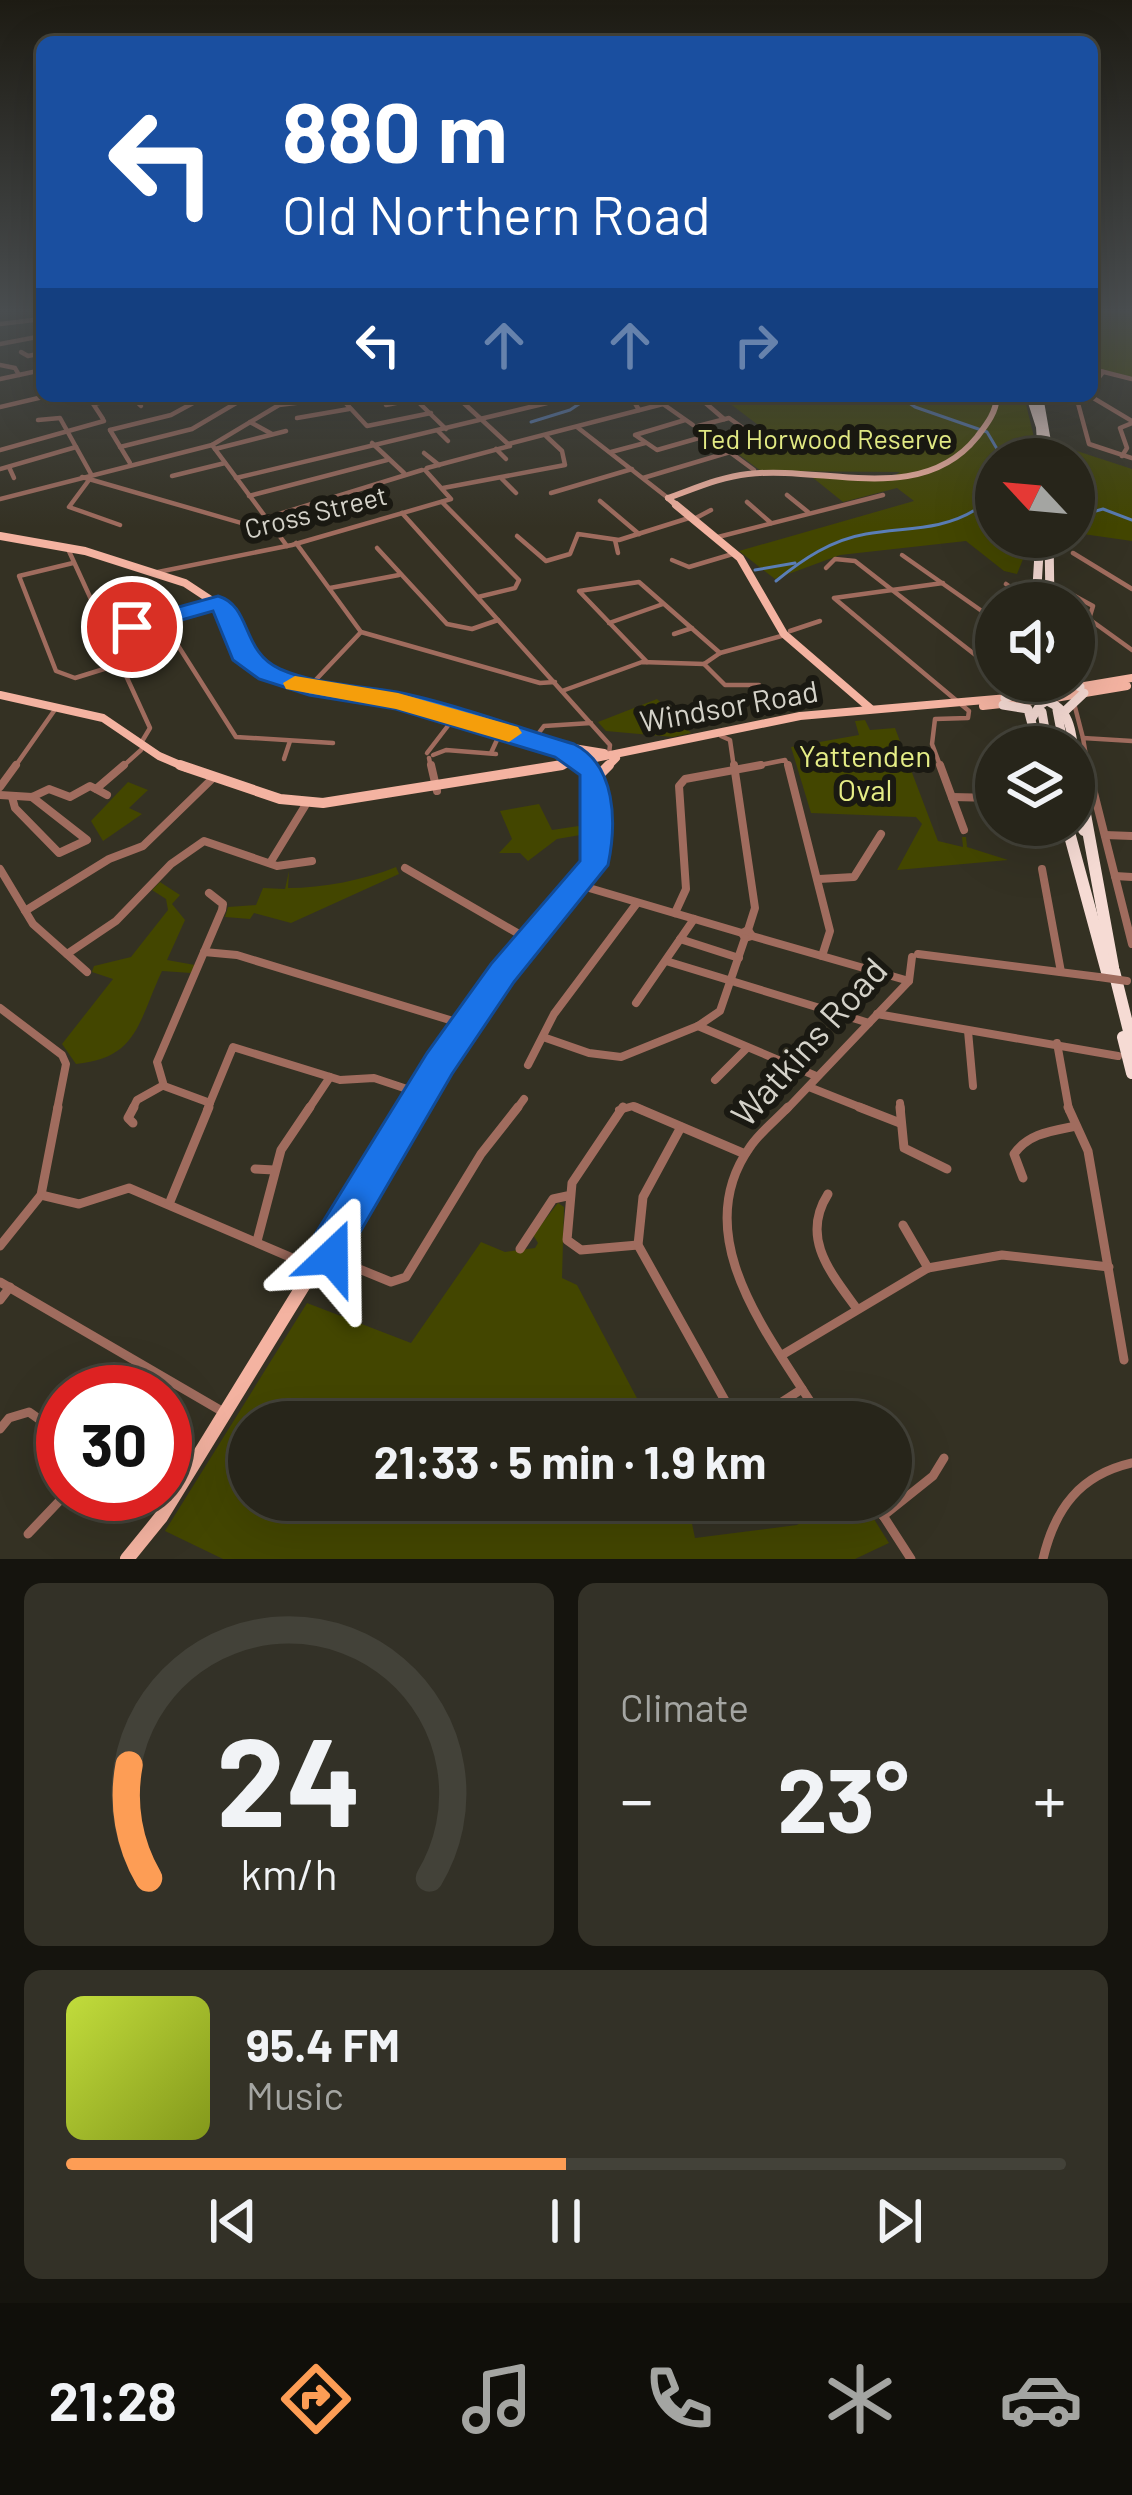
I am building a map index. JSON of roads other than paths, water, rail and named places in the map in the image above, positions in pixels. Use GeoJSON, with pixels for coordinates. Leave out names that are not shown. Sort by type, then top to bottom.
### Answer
{"type":"FeatureCollection","features":[{"type":"Feature","properties":{"kind":"highway"},"geometry":{"type":"LineString","coordinates":[[1032,402],[1042,438]]}},
{"type":"Feature","properties":{"kind":"highway"},"geometry":{"type":"LineString","coordinates":[[1040,402],[1044,438]]}},
{"type":"Feature","properties":{"kind":"highway"},"geometry":{"type":"LineString","coordinates":[[1007,702],[1028,710],[1032,726]]}},
{"type":"Feature","properties":{"kind":"highway"},"geometry":{"type":"LineString","coordinates":[[1060,702],[1066,709],[1091,829],[1113,967]]}},
{"type":"Feature","properties":{"kind":"highway"},"geometry":{"type":"LineString","coordinates":[[1060,702],[1066,709],[1065,726]]}},
{"type":"Feature","properties":{"kind":"highway"},"geometry":{"type":"LineString","coordinates":[[1042,712],[1044,726]]}},
{"type":"Feature","properties":{"kind":"highway"},"geometry":{"type":"LineString","coordinates":[[1070,846],[1103,952],[1132,1073]]}},
{"type":"Feature","properties":{"kind":"highway"},"geometry":{"type":"LineString","coordinates":[[1087,846],[1132,1042]]}},
{"type":"Feature","properties":{"kind":"main road"},"geometry":{"type":"LineString","coordinates":[[668,498],[754,472],[915,475],[958,461],[976,443],[996,402]]}},
{"type":"Feature","properties":{"kind":"main road"},"geometry":{"type":"LineString","coordinates":[[668,498],[736,553],[787,633],[873,711]]}},
{"type":"Feature","properties":{"kind":"main road"},"geometry":{"type":"LineString","coordinates":[[0,536],[71,547],[153,573],[218,603],[228,613],[235,642],[247,660],[268,674],[309,687],[397,698],[535,738],[591,764]]}},
{"type":"Feature","properties":{"kind":"main road","name":"Windsor Road"},"geometry":{"type":"LineString","coordinates":[[1095,685],[1132,681]]}},
{"type":"Feature","properties":{"kind":"main road","name":"Windsor Road"},"geometry":{"type":"LineString","coordinates":[[0,698],[102,722],[171,768],[305,806],[591,764],[800,716],[994,702]]}},
{"type":"Feature","properties":{"kind":"main road","name":"Windsor Road"},"geometry":{"type":"LineString","coordinates":[[612,756],[873,711]]}},
{"type":"Feature","properties":{"kind":"main road"},"geometry":{"type":"LineString","coordinates":[[456,716],[563,748],[612,756]]}},
{"type":"Feature","properties":{"kind":"main road"},"geometry":{"type":"LineString","coordinates":[[562,765],[569,758],[563,748]]}},
{"type":"Feature","properties":{"kind":"main road"},"geometry":{"type":"LineString","coordinates":[[591,764],[612,756]]}},
{"type":"Feature","properties":{"kind":"main road"},"geometry":{"type":"LineString","coordinates":[[127,1559],[161,1517],[466,1025],[601,858],[591,764]]}},
{"type":"Feature","properties":{"kind":"main road","name":"Windsor Road"},"geometry":{"type":"LineString","coordinates":[[211,780],[306,802],[436,789],[562,765],[591,764]]}},
{"type":"Feature","properties":{"kind":"street"},"geometry":{"type":"LineString","coordinates":[[0,407],[36,399]]}},
{"type":"Feature","properties":{"kind":"street"},"geometry":{"type":"LineString","coordinates":[[1098,401],[1132,422]]}},
{"type":"Feature","properties":{"kind":"street"},"geometry":{"type":"LineString","coordinates":[[103,402],[94,404],[130,464]]}},
{"type":"Feature","properties":{"kind":"street"},"geometry":{"type":"LineString","coordinates":[[137,402],[141,406]]}},
{"type":"Feature","properties":{"kind":"street"},"geometry":{"type":"LineString","coordinates":[[110,430],[171,415],[195,402]]}},
{"type":"Feature","properties":{"kind":"street"},"geometry":{"type":"LineString","coordinates":[[120,447],[192,429],[238,402]]}},
{"type":"Feature","properties":{"kind":"street"},"geometry":{"type":"LineString","coordinates":[[213,447],[286,402]]}},
{"type":"Feature","properties":{"kind":"street"},"geometry":{"type":"LineString","coordinates":[[343,402],[364,425],[430,413]]}},
{"type":"Feature","properties":{"kind":"street"},"geometry":{"type":"LineString","coordinates":[[386,405],[396,402]]}},
{"type":"Feature","properties":{"kind":"street"},"geometry":{"type":"LineString","coordinates":[[419,402],[446,429]]}},
{"type":"Feature","properties":{"kind":"street"},"geometry":{"type":"LineString","coordinates":[[463,402],[508,445]]}},
{"type":"Feature","properties":{"kind":"street"},"geometry":{"type":"LineString","coordinates":[[236,478],[549,402]]}},
{"type":"Feature","properties":{"kind":"street"},"geometry":{"type":"LineString","coordinates":[[632,402],[639,410]]}},
{"type":"Feature","properties":{"kind":"street"},"geometry":{"type":"LineString","coordinates":[[704,402],[724,418]]}},
{"type":"Feature","properties":{"kind":"street"},"geometry":{"type":"LineString","coordinates":[[1077,402],[1086,441],[1132,458]]}},
{"type":"Feature","properties":{"kind":"street"},"geometry":{"type":"LineString","coordinates":[[266,518],[663,404],[754,472]]}},
{"type":"Feature","properties":{"kind":"street"},"geometry":{"type":"LineString","coordinates":[[297,418],[349,409]]}},
{"type":"Feature","properties":{"kind":"street"},"geometry":{"type":"LineString","coordinates":[[38,420],[57,416],[87,477]]}},
{"type":"Feature","properties":{"kind":"street"},"geometry":{"type":"LineString","coordinates":[[696,426],[732,418],[746,430]]}},
{"type":"Feature","properties":{"kind":"street"},"geometry":{"type":"LineString","coordinates":[[685,420],[637,432],[657,450],[706,436]]}},
{"type":"Feature","properties":{"kind":"street"},"geometry":{"type":"LineString","coordinates":[[0,450],[104,421]]}},
{"type":"Feature","properties":{"kind":"street"},"geometry":{"type":"LineString","coordinates":[[250,422],[265,426],[272,434]]}},
{"type":"Feature","properties":{"kind":"street"},"geometry":{"type":"LineString","coordinates":[[1122,456],[1127,448],[1120,428],[1132,422]]}},
{"type":"Feature","properties":{"kind":"street"},"geometry":{"type":"LineString","coordinates":[[383,424],[398,440]]}},
{"type":"Feature","properties":{"kind":"street"},"geometry":{"type":"LineString","coordinates":[[580,427],[668,498]]}},
{"type":"Feature","properties":{"kind":"street"},"geometry":{"type":"LineString","coordinates":[[0,499],[130,464],[286,431]]}},
{"type":"Feature","properties":{"kind":"street"},"geometry":{"type":"LineString","coordinates":[[438,431],[448,441]]}},
{"type":"Feature","properties":{"kind":"street"},"geometry":{"type":"LineString","coordinates":[[443,488],[566,465],[562,451],[546,436]]}},
{"type":"Feature","properties":{"kind":"street"},"geometry":{"type":"LineString","coordinates":[[611,452],[645,442]]}},
{"type":"Feature","properties":{"kind":"street"},"geometry":{"type":"LineString","coordinates":[[372,443],[406,475]]}},
{"type":"Feature","properties":{"kind":"street"},"geometry":{"type":"LineString","coordinates":[[0,469],[76,447]]}},
{"type":"Feature","properties":{"kind":"street"},"geometry":{"type":"LineString","coordinates":[[213,447],[286,546]]}},
{"type":"Feature","properties":{"kind":"street"},"geometry":{"type":"LineString","coordinates":[[496,449],[506,459]]}},
{"type":"Feature","properties":{"kind":"street"},"geometry":{"type":"LineString","coordinates":[[643,478],[730,452]]}},
{"type":"Feature","properties":{"kind":"street"},"geometry":{"type":"LineString","coordinates":[[424,454],[439,465]]}},
{"type":"Feature","properties":{"kind":"street"},"geometry":{"type":"LineString","coordinates":[[42,457],[46,466]]}},
{"type":"Feature","properties":{"kind":"street"},"geometry":{"type":"LineString","coordinates":[[249,496],[387,460]]}},
{"type":"Feature","properties":{"kind":"street"},"geometry":{"type":"LineString","coordinates":[[172,476],[225,463]]}},
{"type":"Feature","properties":{"kind":"street"},"geometry":{"type":"LineString","coordinates":[[9,466],[14,478]]}},
{"type":"Feature","properties":{"kind":"street"},"geometry":{"type":"LineString","coordinates":[[550,493],[632,469]]}},
{"type":"Feature","properties":{"kind":"street","name":"Cross Street"},"geometry":{"type":"LineString","coordinates":[[425,470],[443,488]]}},
{"type":"Feature","properties":{"kind":"street"},"geometry":{"type":"LineString","coordinates":[[87,477],[69,507],[120,525]]}},
{"type":"Feature","properties":{"kind":"street"},"geometry":{"type":"LineString","coordinates":[[87,477],[277,533]]}},
{"type":"Feature","properties":{"kind":"street"},"geometry":{"type":"LineString","coordinates":[[502,479],[516,493]]}},
{"type":"Feature","properties":{"kind":"street"},"geometry":{"type":"LineString","coordinates":[[443,488],[452,497],[442,502],[519,580],[515,588],[478,597]]}},
{"type":"Feature","properties":{"kind":"street"},"geometry":{"type":"LineString","coordinates":[[717,538],[883,495]]}},
{"type":"Feature","properties":{"kind":"street"},"geometry":{"type":"LineString","coordinates":[[787,496],[808,512]]}},
{"type":"Feature","properties":{"kind":"street"},"geometry":{"type":"LineString","coordinates":[[600,501],[639,534]]}},
{"type":"Feature","properties":{"kind":"street","name":"Cross Street"},"geometry":{"type":"LineString","coordinates":[[153,573],[286,546],[442,502]]}},
{"type":"Feature","properties":{"kind":"street"},"geometry":{"type":"LineString","coordinates":[[747,502],[771,523]]}},
{"type":"Feature","properties":{"kind":"street"},"geometry":{"type":"LineString","coordinates":[[517,536],[544,561],[570,554],[578,535],[615,540],[711,510]]}},
{"type":"Feature","properties":{"kind":"street"},"geometry":{"type":"LineString","coordinates":[[402,513],[591,723],[612,756]]}},
{"type":"Feature","properties":{"kind":"street"},"geometry":{"type":"LineString","coordinates":[[615,540],[618,554]]}},
{"type":"Feature","properties":{"kind":"street"},"geometry":{"type":"LineString","coordinates":[[296,543],[361,632],[544,684],[555,682]]}},
{"type":"Feature","properties":{"kind":"street"},"geometry":{"type":"LineString","coordinates":[[71,547],[67,550],[151,732],[96,790]]}},
{"type":"Feature","properties":{"kind":"street"},"geometry":{"type":"LineString","coordinates":[[377,548],[399,575]]}},
{"type":"Feature","properties":{"kind":"street"},"geometry":{"type":"LineString","coordinates":[[672,560],[688,567],[736,553]]}},
{"type":"Feature","properties":{"kind":"street"},"geometry":{"type":"LineString","coordinates":[[902,554],[975,606]]}},
{"type":"Feature","properties":{"kind":"street"},"geometry":{"type":"LineString","coordinates":[[1081,558],[1132,590]]}},
{"type":"Feature","properties":{"kind":"street"},"geometry":{"type":"LineString","coordinates":[[826,568],[835,559],[854,560],[886,590],[975,656]]}},
{"type":"Feature","properties":{"kind":"street"},"geometry":{"type":"LineString","coordinates":[[73,563],[20,576],[56,671],[63,677],[75,678],[177,644],[233,735],[333,743]]}},
{"type":"Feature","properties":{"kind":"street"},"geometry":{"type":"LineString","coordinates":[[330,588],[399,575],[408,578],[447,624],[469,629],[499,620]]}},
{"type":"Feature","properties":{"kind":"street"},"geometry":{"type":"LineString","coordinates":[[647,662],[577,591],[639,582],[720,653]]}},
{"type":"Feature","properties":{"kind":"street"},"geometry":{"type":"LineString","coordinates":[[943,584],[837,596],[835,601],[965,705],[968,718],[941,717],[934,722],[932,744],[964,830]]}},
{"type":"Feature","properties":{"kind":"street"},"geometry":{"type":"LineString","coordinates":[[108,634],[218,603]]}},
{"type":"Feature","properties":{"kind":"street"},"geometry":{"type":"LineString","coordinates":[[610,623],[664,603]]}},
{"type":"Feature","properties":{"kind":"street"},"geometry":{"type":"LineString","coordinates":[[562,691],[647,662],[704,664],[720,653],[820,621]]}},
{"type":"Feature","properties":{"kind":"street"},"geometry":{"type":"LineString","coordinates":[[1095,627],[1132,650]]}},
{"type":"Feature","properties":{"kind":"street"},"geometry":{"type":"LineString","coordinates":[[674,634],[692,628]]}},
{"type":"Feature","properties":{"kind":"street"},"geometry":{"type":"LineString","coordinates":[[309,687],[361,632]]}},
{"type":"Feature","properties":{"kind":"street"},"geometry":{"type":"LineString","coordinates":[[704,664],[725,685],[759,686]]}},
{"type":"Feature","properties":{"kind":"street"},"geometry":{"type":"LineString","coordinates":[[56,709],[0,791],[12,797],[32,797],[49,789],[70,797],[90,786],[107,795]]}},
{"type":"Feature","properties":{"kind":"street"},"geometry":{"type":"LineString","coordinates":[[1066,709],[1075,726]]}},
{"type":"Feature","properties":{"kind":"street"},"geometry":{"type":"LineString","coordinates":[[436,789],[430,755],[456,716]]}},
{"type":"Feature","properties":{"kind":"street"},"geometry":{"type":"LineString","coordinates":[[535,738],[544,726],[591,723]]}},
{"type":"Feature","properties":{"kind":"street"},"geometry":{"type":"LineString","coordinates":[[430,755],[444,751],[493,754],[501,731]]}},
{"type":"Feature","properties":{"kind":"street"},"geometry":{"type":"LineString","coordinates":[[441,736],[436,746],[444,751]]}},
{"type":"Feature","properties":{"kind":"street"},"geometry":{"type":"LineString","coordinates":[[543,1037],[611,1057],[698,1026],[720,1011],[755,908],[737,769],[730,740],[721,736]]}},
{"type":"Feature","properties":{"kind":"street"},"geometry":{"type":"LineString","coordinates":[[1095,740],[1132,741]]}},
{"type":"Feature","properties":{"kind":"street"},"geometry":{"type":"LineString","coordinates":[[284,759],[290,741]]}},
{"type":"Feature","properties":{"kind":"street"},"geometry":{"type":"LineString","coordinates":[[675,913],[686,889],[679,786],[685,779],[783,760],[789,763],[830,931],[822,956]]}},
{"type":"Feature","properties":{"kind":"street"},"geometry":{"type":"LineString","coordinates":[[0,766],[14,767]]}},
{"type":"Feature","properties":{"kind":"street"},"geometry":{"type":"LineString","coordinates":[[25,911],[109,859],[143,846],[211,780]]}},
{"type":"Feature","properties":{"kind":"street"},"geometry":{"type":"LineString","coordinates":[[1095,792],[1132,944]]}},
{"type":"Feature","properties":{"kind":"street"},"geometry":{"type":"LineString","coordinates":[[950,796],[975,797]]}},
{"type":"Feature","properties":{"kind":"street"},"geometry":{"type":"LineString","coordinates":[[12,797],[15,808],[59,853],[87,840],[68,819],[46,813],[32,797]]}},
{"type":"Feature","properties":{"kind":"street"},"geometry":{"type":"LineString","coordinates":[[270,863],[305,806]]}},
{"type":"Feature","properties":{"kind":"street"},"geometry":{"type":"LineString","coordinates":[[819,879],[854,878],[881,834]]}},
{"type":"Feature","properties":{"kind":"street"},"geometry":{"type":"LineString","coordinates":[[1105,835],[1132,836]]}},
{"type":"Feature","properties":{"kind":"street"},"geometry":{"type":"LineString","coordinates":[[68,954],[116,921],[171,864],[204,841],[290,867],[312,861]]}},
{"type":"Feature","properties":{"kind":"street"},"geometry":{"type":"LineString","coordinates":[[405,868],[531,941]]}},
{"type":"Feature","properties":{"kind":"street"},"geometry":{"type":"LineString","coordinates":[[0,869],[25,911],[87,972]]}},
{"type":"Feature","properties":{"kind":"street"},"geometry":{"type":"LineString","coordinates":[[1042,869],[1061,972]]}},
{"type":"Feature","properties":{"kind":"street"},"geometry":{"type":"LineString","coordinates":[[1115,876],[1132,877]]}},
{"type":"Feature","properties":{"kind":"street"},"geometry":{"type":"LineString","coordinates":[[581,886],[909,981]]}},
{"type":"Feature","properties":{"kind":"street"},"geometry":{"type":"LineString","coordinates":[[164,1086],[157,1062],[161,1047],[223,904],[209,893]]}},
{"type":"Feature","properties":{"kind":"street"},"geometry":{"type":"LineString","coordinates":[[528,1065],[554,1014],[637,903]]}},
{"type":"Feature","properties":{"kind":"street"},"geometry":{"type":"LineString","coordinates":[[636,1003],[694,919]]}},
{"type":"Feature","properties":{"kind":"street"},"geometry":{"type":"LineString","coordinates":[[680,939],[739,958]]}},
{"type":"Feature","properties":{"kind":"street"},"geometry":{"type":"LineString","coordinates":[[204,952],[241,956],[466,1025]]}},
{"type":"Feature","properties":{"kind":"street","name":"Watkins Road"},"geometry":{"type":"LineString","coordinates":[[810,1401],[742,1292],[730,1261],[728,1195],[745,1154],[909,981],[915,955],[1130,981]]}},
{"type":"Feature","properties":{"kind":"street"},"geometry":{"type":"LineString","coordinates":[[666,961],[868,1023]]}},
{"type":"Feature","properties":{"kind":"street"},"geometry":{"type":"LineString","coordinates":[[0,1008],[62,1055],[66,1064],[41,1195],[0,1246]]}},
{"type":"Feature","properties":{"kind":"street"},"geometry":{"type":"LineString","coordinates":[[878,1014],[1118,1057]]}},
{"type":"Feature","properties":{"kind":"street"},"geometry":{"type":"LineString","coordinates":[[698,1026],[817,1077]]}},
{"type":"Feature","properties":{"kind":"street"},"geometry":{"type":"LineString","coordinates":[[968,1031],[973,1086]]}},
{"type":"Feature","properties":{"kind":"street"},"geometry":{"type":"LineString","coordinates":[[1057,1043],[1065,1097],[1088,1151],[1124,1360]]}},
{"type":"Feature","properties":{"kind":"street"},"geometry":{"type":"LineString","coordinates":[[169,1204],[233,1047],[329,1077],[374,1078],[422,1094]]}},
{"type":"Feature","properties":{"kind":"street"},"geometry":{"type":"LineString","coordinates":[[715,1080],[746,1049]]}},
{"type":"Feature","properties":{"kind":"street"},"geometry":{"type":"LineString","coordinates":[[256,1242],[282,1147],[329,1077]]}},
{"type":"Feature","properties":{"kind":"street"},"geometry":{"type":"LineString","coordinates":[[134,1123],[128,1118],[136,1100],[164,1086],[210,1103]]}},
{"type":"Feature","properties":{"kind":"street"},"geometry":{"type":"LineString","coordinates":[[808,1086],[900,1124]]}},
{"type":"Feature","properties":{"kind":"street"},"geometry":{"type":"LineString","coordinates":[[325,1254],[391,1282],[406,1277],[481,1154],[524,1099]]}},
{"type":"Feature","properties":{"kind":"street"},"geometry":{"type":"LineString","coordinates":[[900,1103],[907,1152],[946,1169]]}},
{"type":"Feature","properties":{"kind":"street"},"geometry":{"type":"LineString","coordinates":[[638,1245],[581,1250],[570,1246],[569,1196],[575,1174],[621,1107],[633,1106],[745,1154]]}},
{"type":"Feature","properties":{"kind":"street"},"geometry":{"type":"LineString","coordinates":[[681,1126],[644,1190],[637,1216],[638,1245],[725,1401]]}},
{"type":"Feature","properties":{"kind":"street"},"geometry":{"type":"LineString","coordinates":[[1023,1178],[1014,1154],[1017,1147],[1036,1135],[1076,1126]]}},
{"type":"Feature","properties":{"kind":"street"},"geometry":{"type":"LineString","coordinates":[[255,1169],[274,1170]]}},
{"type":"Feature","properties":{"kind":"street"},"geometry":{"type":"LineString","coordinates":[[41,1195],[79,1204],[129,1188],[316,1268]]}},
{"type":"Feature","properties":{"kind":"street"},"geometry":{"type":"LineString","coordinates":[[828,1194],[815,1216],[816,1244],[857,1309]]}},
{"type":"Feature","properties":{"kind":"street"},"geometry":{"type":"LineString","coordinates":[[520,1249],[554,1199],[569,1196]]}},
{"type":"Feature","properties":{"kind":"street"},"geometry":{"type":"LineString","coordinates":[[902,1225],[928,1268]]}},
{"type":"Feature","properties":{"kind":"street"},"geometry":{"type":"LineString","coordinates":[[782,1355],[928,1268],[1002,1255],[1109,1267]]}},
{"type":"Feature","properties":{"kind":"street"},"geometry":{"type":"LineString","coordinates":[[0,1300],[5,1284],[226,1414]]}},
{"type":"Feature","properties":{"kind":"street"},"geometry":{"type":"LineString","coordinates":[[783,1401],[802,1389]]}},
{"type":"Feature","properties":{"kind":"street"},"geometry":{"type":"LineString","coordinates":[[0,1429],[9,1418],[28,1412],[36,1417]]}},
{"type":"Feature","properties":{"kind":"street"},"geometry":{"type":"LineString","coordinates":[[912,1492],[944,1458]]}},
{"type":"Feature","properties":{"kind":"street"},"geometry":{"type":"LineString","coordinates":[[1043,1559],[1056,1518],[1076,1489],[1103,1471],[1132,1462]]}},
{"type":"Feature","properties":{"kind":"street"},"geometry":{"type":"LineString","coordinates":[[28,1534],[40,1521]]}},
{"type":"Feature","properties":{"kind":"street"},"geometry":{"type":"LineString","coordinates":[[886,1521],[910,1559]]}},
{"type":"Feature","properties":{"kind":"waterway"},"geometry":{"type":"LineString","coordinates":[[531,422],[582,402]]}},
{"type":"Feature","properties":{"kind":"waterway"},"geometry":{"type":"LineString","coordinates":[[908,402],[987,432],[991,438]]}},
{"type":"Feature","properties":{"kind":"waterway"},"geometry":{"type":"LineString","coordinates":[[1095,511],[1103,509],[1132,520]]}},
{"type":"Feature","properties":{"kind":"waterway"},"geometry":{"type":"LineString","coordinates":[[776,581],[841,541],[936,525],[975,510]]}},
{"type":"Feature","properties":{"kind":"waterway"},"geometry":{"type":"LineString","coordinates":[[755,570],[795,563]]}},
{"type":"Feature","properties":{"kind":"park label","name":"Ted Horwood Reserve"},"geometry":{"type":"Point","coordinates":[825,440]}},
{"type":"Feature","properties":{"kind":"park label","name":"Yattenden Oval"},"geometry":{"type":"Point","coordinates":[865,774]}}]}
